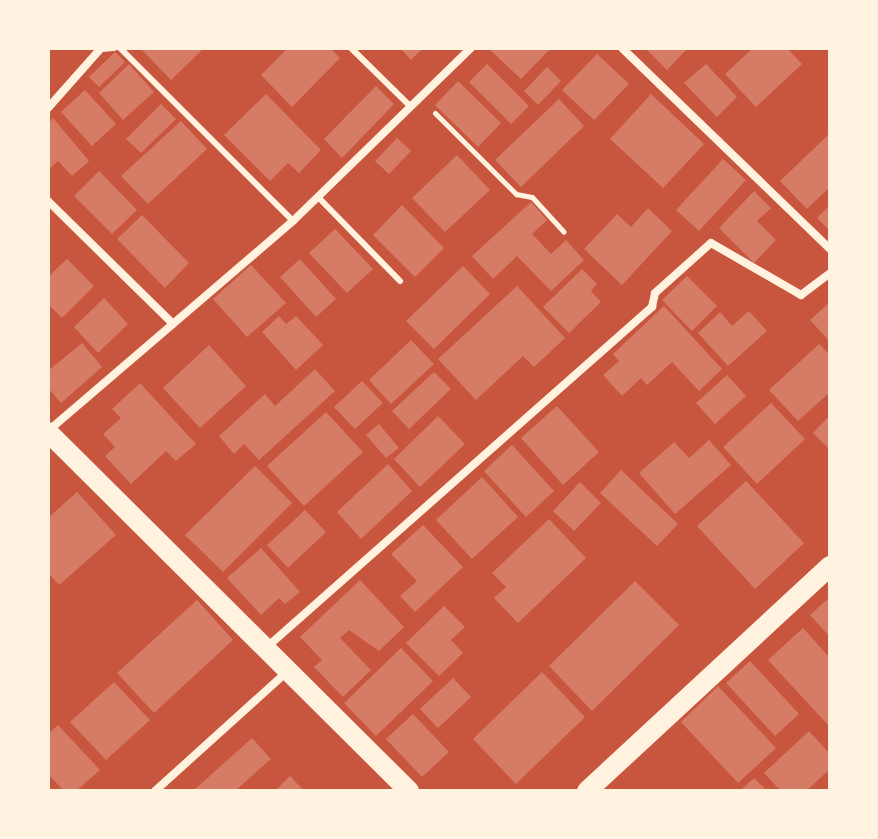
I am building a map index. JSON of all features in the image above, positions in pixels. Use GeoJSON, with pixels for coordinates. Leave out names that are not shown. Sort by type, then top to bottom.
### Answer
{"type":"FeatureCollection","features":[{"type":"Feature","properties":{"kind":"main road"},"geometry":{"type":"LineString","coordinates":[[48,432],[409,791]]}},
{"type":"Feature","properties":{"kind":"main road"},"geometry":{"type":"LineString","coordinates":[[587,791],[830,566]]}},
{"type":"Feature","properties":{"kind":"street"},"geometry":{"type":"LineString","coordinates":[[48,108],[101,48]]}},
{"type":"Feature","properties":{"kind":"street"},"geometry":{"type":"LineString","coordinates":[[48,432],[319,198],[471,48]]}},
{"type":"Feature","properties":{"kind":"street"},"geometry":{"type":"LineString","coordinates":[[622,48],[830,249]]}},
{"type":"Feature","properties":{"kind":"street"},"geometry":{"type":"LineString","coordinates":[[48,201],[173,324]]}},
{"type":"Feature","properties":{"kind":"street"},"geometry":{"type":"LineString","coordinates":[[266,647],[641,318],[652,307],[655,293],[711,243],[801,295],[830,273]]}},
{"type":"Feature","properties":{"kind":"street"},"geometry":{"type":"LineString","coordinates":[[155,791],[289,670]]}},
{"type":"Feature","properties":{"kind":"lane"},"geometry":{"type":"LineString","coordinates":[[101,48],[117,48],[293,221]]}},
{"type":"Feature","properties":{"kind":"lane"},"geometry":{"type":"LineString","coordinates":[[351,48],[411,107]]}},
{"type":"Feature","properties":{"kind":"lane"},"geometry":{"type":"LineString","coordinates":[[319,198],[400,281]]}},
{"type":"Feature","properties":{"kind":"path"},"geometry":{"type":"LineString","coordinates":[[420,98],[516,194],[532,197],[564,232]]}},
{"type":"Feature","properties":{"kind":"building"},"geometry":{"type":"Polygon","coordinates":[[[140,48],[204,48],[171,80],[140,48]]]}},
{"type":"Feature","properties":{"kind":"building"},"geometry":{"type":"Polygon","coordinates":[[[288,48],[330,48],[340,58],[292,107],[261,75],[288,48]]]}},
{"type":"Feature","properties":{"kind":"building"},"geometry":{"type":"Polygon","coordinates":[[[400,48],[423,48],[411,60],[400,48]]]}},
{"type":"Feature","properties":{"kind":"building"},"geometry":{"type":"Polygon","coordinates":[[[488,48],[551,48],[521,79],[488,48]]]}},
{"type":"Feature","properties":{"kind":"building"},"geometry":{"type":"Polygon","coordinates":[[[645,48],[688,48],[667,70],[645,48]]]}},
{"type":"Feature","properties":{"kind":"building"},"geometry":{"type":"Polygon","coordinates":[[[753,48],[787,48],[802,64],[756,107],[725,74],[753,48]]]}},
{"type":"Feature","properties":{"kind":"building"},"geometry":{"type":"Polygon","coordinates":[[[115,52],[125,62],[99,87],[89,77],[115,52]]]}},
{"type":"Feature","properties":{"kind":"building"},"geometry":{"type":"Polygon","coordinates":[[[597,54],[629,84],[594,120],[562,90],[597,54]]]}},
{"type":"Feature","properties":{"kind":"building"},"geometry":{"type":"Polygon","coordinates":[[[129,64],[154,92],[123,120],[99,93],[129,64]]]}},
{"type":"Feature","properties":{"kind":"building"},"geometry":{"type":"Polygon","coordinates":[[[487,64],[529,106],[511,124],[469,82],[487,64]]]}},
{"type":"Feature","properties":{"kind":"building"},"geometry":{"type":"Polygon","coordinates":[[[706,64],[737,97],[717,117],[684,83],[706,64]]]}},
{"type":"Feature","properties":{"kind":"building"},"geometry":{"type":"Polygon","coordinates":[[[547,67],[561,81],[538,105],[524,91],[547,67]]]}},
{"type":"Feature","properties":{"kind":"building"},"geometry":{"type":"Polygon","coordinates":[[[458,81],[501,123],[478,147],[435,105],[458,81]]]}},
{"type":"Feature","properties":{"kind":"building"},"geometry":{"type":"Polygon","coordinates":[[[376,86],[394,104],[342,158],[324,139],[376,86]]]}},
{"type":"Feature","properties":{"kind":"building"},"geometry":{"type":"Polygon","coordinates":[[[85,90],[116,124],[92,146],[61,112],[85,90]]]}},
{"type":"Feature","properties":{"kind":"building"},"geometry":{"type":"Polygon","coordinates":[[[266,94],[321,150],[299,173],[288,163],[270,181],[224,135],[266,94]]]}},
{"type":"Feature","properties":{"kind":"building"},"geometry":{"type":"Polygon","coordinates":[[[651,94],[704,144],[663,188],[610,139],[651,94]]]}},
{"type":"Feature","properties":{"kind":"building"},"geometry":{"type":"Polygon","coordinates":[[[559,99],[584,126],[521,187],[495,160],[559,99]]]}},
{"type":"Feature","properties":{"kind":"building"},"geometry":{"type":"Polygon","coordinates":[[[161,104],[176,119],[141,153],[126,139],[161,104]]]}},
{"type":"Feature","properties":{"kind":"building"},"geometry":{"type":"Polygon","coordinates":[[[53,118],[89,161],[72,176],[58,161],[48,170],[48,123],[53,118]]]}},
{"type":"Feature","properties":{"kind":"building"},"geometry":{"type":"Polygon","coordinates":[[[181,121],[207,149],[148,204],[121,176],[181,121]]]}},
{"type":"Feature","properties":{"kind":"building"},"geometry":{"type":"Polygon","coordinates":[[[830,133],[830,187],[807,209],[780,181],[830,133]]]}},
{"type":"Feature","properties":{"kind":"building"},"geometry":{"type":"Polygon","coordinates":[[[397,138],[411,151],[389,174],[375,161],[397,138]]]}},
{"type":"Feature","properties":{"kind":"building"},"geometry":{"type":"Polygon","coordinates":[[[457,155],[490,190],[445,232],[412,198],[457,155]]]}},
{"type":"Feature","properties":{"kind":"building"},"geometry":{"type":"Polygon","coordinates":[[[723,159],[746,180],[699,231],[676,210],[723,159]]]}},
{"type":"Feature","properties":{"kind":"building"},"geometry":{"type":"Polygon","coordinates":[[[99,171],[137,210],[112,234],[74,196],[99,171]]]}},
{"type":"Feature","properties":{"kind":"building"},"geometry":{"type":"Polygon","coordinates":[[[754,191],[771,208],[757,221],[776,240],[754,263],[719,228],[754,191]]]}},
{"type":"Feature","properties":{"kind":"building"},"geometry":{"type":"Polygon","coordinates":[[[531,202],[547,220],[532,234],[551,254],[566,240],[584,260],[551,291],[517,256],[493,279],[472,256],[531,202]]]}},
{"type":"Feature","properties":{"kind":"building"},"geometry":{"type":"Polygon","coordinates":[[[402,205],[444,248],[415,277],[373,235],[402,205]]]}},
{"type":"Feature","properties":{"kind":"building"},"geometry":{"type":"Polygon","coordinates":[[[830,205],[830,231],[817,218],[830,205]]]}},
{"type":"Feature","properties":{"kind":"building"},"geometry":{"type":"Polygon","coordinates":[[[648,208],[672,231],[622,285],[584,249],[617,214],[631,227],[648,208]]]}},
{"type":"Feature","properties":{"kind":"building"},"geometry":{"type":"Polygon","coordinates":[[[142,215],[189,263],[165,288],[117,239],[142,215]]]}},
{"type":"Feature","properties":{"kind":"building"},"geometry":{"type":"Polygon","coordinates":[[[335,229],[373,269],[347,293],[309,253],[335,229]]]}},
{"type":"Feature","properties":{"kind":"building"},"geometry":{"type":"Polygon","coordinates":[[[67,259],[94,286],[62,318],[48,304],[48,277],[67,259]]]}},
{"type":"Feature","properties":{"kind":"building"},"geometry":{"type":"Polygon","coordinates":[[[300,259],[336,299],[316,317],[280,277],[300,259]]]}},
{"type":"Feature","properties":{"kind":"building"},"geometry":{"type":"Polygon","coordinates":[[[251,265],[286,303],[247,337],[213,299],[251,265]]]}},
{"type":"Feature","properties":{"kind":"building"},"geometry":{"type":"Polygon","coordinates":[[[463,266],[490,294],[434,349],[406,321],[463,266]]]}},
{"type":"Feature","properties":{"kind":"building"},"geometry":{"type":"Polygon","coordinates":[[[582,269],[597,284],[591,291],[601,302],[569,333],[543,307],[582,269]]]}},
{"type":"Feature","properties":{"kind":"building"},"geometry":{"type":"Polygon","coordinates":[[[687,276],[717,306],[692,331],[662,300],[687,276]]]}},
{"type":"Feature","properties":{"kind":"building"},"geometry":{"type":"Polygon","coordinates":[[[517,286],[565,338],[534,367],[523,356],[476,400],[438,359],[517,286]]]}},
{"type":"Feature","properties":{"kind":"building"},"geometry":{"type":"Polygon","coordinates":[[[104,298],[128,324],[98,353],[74,327],[104,298]]]}},
{"type":"Feature","properties":{"kind":"building"},"geometry":{"type":"Polygon","coordinates":[[[830,302],[830,342],[810,320],[830,302]]]}},
{"type":"Feature","properties":{"kind":"building"},"geometry":{"type":"Polygon","coordinates":[[[664,306],[722,369],[699,391],[672,362],[647,385],[641,378],[622,396],[603,375],[619,361],[613,354],[664,306]]]}},
{"type":"Feature","properties":{"kind":"building"},"geometry":{"type":"Polygon","coordinates":[[[749,311],[767,331],[728,366],[698,333],[720,312],[732,326],[749,311]]]}},
{"type":"Feature","properties":{"kind":"building"},"geometry":{"type":"Polygon","coordinates":[[[279,316],[286,324],[296,316],[323,345],[296,370],[262,332],[279,316]]]}},
{"type":"Feature","properties":{"kind":"building"},"geometry":{"type":"Polygon","coordinates":[[[411,340],[434,364],[391,404],[369,380],[411,340]]]}},
{"type":"Feature","properties":{"kind":"building"},"geometry":{"type":"Polygon","coordinates":[[[82,343],[102,367],[61,403],[48,388],[48,371],[82,343]]]}},
{"type":"Feature","properties":{"kind":"building"},"geometry":{"type":"Polygon","coordinates":[[[819,344],[830,355],[830,392],[798,421],[769,390],[819,344]]]}},
{"type":"Feature","properties":{"kind":"building"},"geometry":{"type":"Polygon","coordinates":[[[209,345],[246,386],[200,428],[163,388],[209,345]]]}},
{"type":"Feature","properties":{"kind":"building"},"geometry":{"type":"Polygon","coordinates":[[[315,369],[335,391],[259,460],[244,444],[234,454],[219,436],[265,394],[275,406],[315,369]]]}},
{"type":"Feature","properties":{"kind":"building"},"geometry":{"type":"Polygon","coordinates":[[[434,372],[451,389],[409,429],[392,411],[434,372]]]}},
{"type":"Feature","properties":{"kind":"building"},"geometry":{"type":"Polygon","coordinates":[[[727,375],[746,396],[715,424],[696,403],[727,375]]]}},
{"type":"Feature","properties":{"kind":"building"},"geometry":{"type":"Polygon","coordinates":[[[362,381],[383,403],[355,429],[334,407],[362,381]]]}},
{"type":"Feature","properties":{"kind":"building"},"geometry":{"type":"Polygon","coordinates":[[[140,383],[196,444],[176,461],[166,451],[131,484],[105,456],[115,447],[103,434],[121,418],[112,409],[140,383]]]}},
{"type":"Feature","properties":{"kind":"building"},"geometry":{"type":"Polygon","coordinates":[[[771,403],[805,439],[757,484],[723,447],[771,403]]]}},
{"type":"Feature","properties":{"kind":"building"},"geometry":{"type":"Polygon","coordinates":[[[557,406],[599,452],[563,485],[521,438],[557,406]]]}},
{"type":"Feature","properties":{"kind":"building"},"geometry":{"type":"Polygon","coordinates":[[[326,412],[363,452],[304,506],[267,466],[326,412]]]}},
{"type":"Feature","properties":{"kind":"building"},"geometry":{"type":"Polygon","coordinates":[[[830,415],[830,450],[813,433],[830,415]]]}},
{"type":"Feature","properties":{"kind":"building"},"geometry":{"type":"Polygon","coordinates":[[[438,416],[465,444],[420,487],[394,459],[438,416]]]}},
{"type":"Feature","properties":{"kind":"building"},"geometry":{"type":"Polygon","coordinates":[[[379,424],[399,448],[386,458],[366,435],[379,424]]]}},
{"type":"Feature","properties":{"kind":"building"},"geometry":{"type":"Polygon","coordinates":[[[709,440],[731,465],[675,514],[639,473],[674,442],[689,458],[709,440]]]}},
{"type":"Feature","properties":{"kind":"building"},"geometry":{"type":"Polygon","coordinates":[[[512,445],[554,491],[526,517],[484,471],[512,445]]]}},
{"type":"Feature","properties":{"kind":"building"},"geometry":{"type":"Polygon","coordinates":[[[388,464],[412,491],[361,539],[337,512],[388,464]]]}},
{"type":"Feature","properties":{"kind":"building"},"geometry":{"type":"Polygon","coordinates":[[[255,466],[292,503],[223,572],[185,535],[255,466]]]}},
{"type":"Feature","properties":{"kind":"building"},"geometry":{"type":"Polygon","coordinates":[[[621,470],[678,524],[657,546],[600,493],[621,470]]]}},
{"type":"Feature","properties":{"kind":"building"},"geometry":{"type":"Polygon","coordinates":[[[482,477],[518,517],[472,559],[436,520],[482,477]]]}},
{"type":"Feature","properties":{"kind":"building"},"geometry":{"type":"Polygon","coordinates":[[[746,481],[804,543],[755,589],[697,526],[746,481]]]}},
{"type":"Feature","properties":{"kind":"building"},"geometry":{"type":"Polygon","coordinates":[[[580,482],[601,503],[574,531],[553,511],[580,482]]]}},
{"type":"Feature","properties":{"kind":"building"},"geometry":{"type":"Polygon","coordinates":[[[77,492],[116,535],[59,585],[48,573],[48,518],[77,492]]]}},
{"type":"Feature","properties":{"kind":"building"},"geometry":{"type":"Polygon","coordinates":[[[305,510],[326,532],[288,568],[267,545],[305,510]]]}},
{"type":"Feature","properties":{"kind":"building"},"geometry":{"type":"Polygon","coordinates":[[[549,519],[586,558],[518,623],[494,598],[506,587],[492,573],[549,519]]]}},
{"type":"Feature","properties":{"kind":"building"},"geometry":{"type":"Polygon","coordinates":[[[423,525],[463,567],[415,612],[400,596],[417,581],[391,554],[423,525]]]}},
{"type":"Feature","properties":{"kind":"building"},"geometry":{"type":"Polygon","coordinates":[[[261,548],[300,592],[285,604],[279,598],[261,615],[227,578],[261,548]]]}},
{"type":"Feature","properties":{"kind":"building"},"geometry":{"type":"Polygon","coordinates":[[[360,580],[404,627],[379,651],[349,630],[340,638],[371,670],[343,697],[314,667],[322,660],[300,637],[360,580]]]}},
{"type":"Feature","properties":{"kind":"building"},"geometry":{"type":"Polygon","coordinates":[[[635,581],[679,625],[592,711],[549,666],[635,581]]]}},
{"type":"Feature","properties":{"kind":"building"},"geometry":{"type":"Polygon","coordinates":[[[830,597],[830,637],[810,615],[830,597]]]}},
{"type":"Feature","properties":{"kind":"building"},"geometry":{"type":"Polygon","coordinates":[[[197,600],[233,640],[154,713],[117,673],[197,600]]]}},
{"type":"Feature","properties":{"kind":"building"},"geometry":{"type":"Polygon","coordinates":[[[444,606],[465,627],[451,640],[463,653],[439,676],[406,643],[444,606]]]}},
{"type":"Feature","properties":{"kind":"building"},"geometry":{"type":"Polygon","coordinates":[[[803,628],[830,658],[828,725],[768,660],[803,628]]]}},
{"type":"Feature","properties":{"kind":"building"},"geometry":{"type":"Polygon","coordinates":[[[401,648],[433,681],[376,736],[344,703],[401,648]]]}},
{"type":"Feature","properties":{"kind":"building"},"geometry":{"type":"Polygon","coordinates":[[[750,661],[799,714],[775,736],[726,683],[750,661]]]}},
{"type":"Feature","properties":{"kind":"building"},"geometry":{"type":"Polygon","coordinates":[[[542,672],[585,717],[516,784],[473,739],[542,672]]]}},
{"type":"Feature","properties":{"kind":"building"},"geometry":{"type":"Polygon","coordinates":[[[453,678],[471,697],[438,728],[420,709],[453,678]]]}},
{"type":"Feature","properties":{"kind":"building"},"geometry":{"type":"Polygon","coordinates":[[[114,682],[150,720],[106,760],[70,722],[114,682]]]}},
{"type":"Feature","properties":{"kind":"building"},"geometry":{"type":"Polygon","coordinates":[[[718,686],[776,748],[738,783],[681,722],[718,686]]]}},
{"type":"Feature","properties":{"kind":"building"},"geometry":{"type":"Polygon","coordinates":[[[413,714],[449,752],[422,777],[386,739],[413,714]]]}},
{"type":"Feature","properties":{"kind":"building"},"geometry":{"type":"Polygon","coordinates":[[[58,725],[100,770],[76,791],[64,791],[48,774],[48,734],[58,725]]]}},
{"type":"Feature","properties":{"kind":"building"},"geometry":{"type":"Polygon","coordinates":[[[809,731],[830,754],[830,769],[806,791],[781,791],[764,773],[809,731]]]}},
{"type":"Feature","properties":{"kind":"building"},"geometry":{"type":"Polygon","coordinates":[[[252,738],[271,759],[235,791],[193,791],[252,738]]]}},
{"type":"Feature","properties":{"kind":"building"},"geometry":{"type":"Polygon","coordinates":[[[290,776],[304,791],[275,791],[290,776]]]}},
{"type":"Feature","properties":{"kind":"building"},"geometry":{"type":"Polygon","coordinates":[[[754,778],[767,791],[740,791],[754,778]]]}}]}
